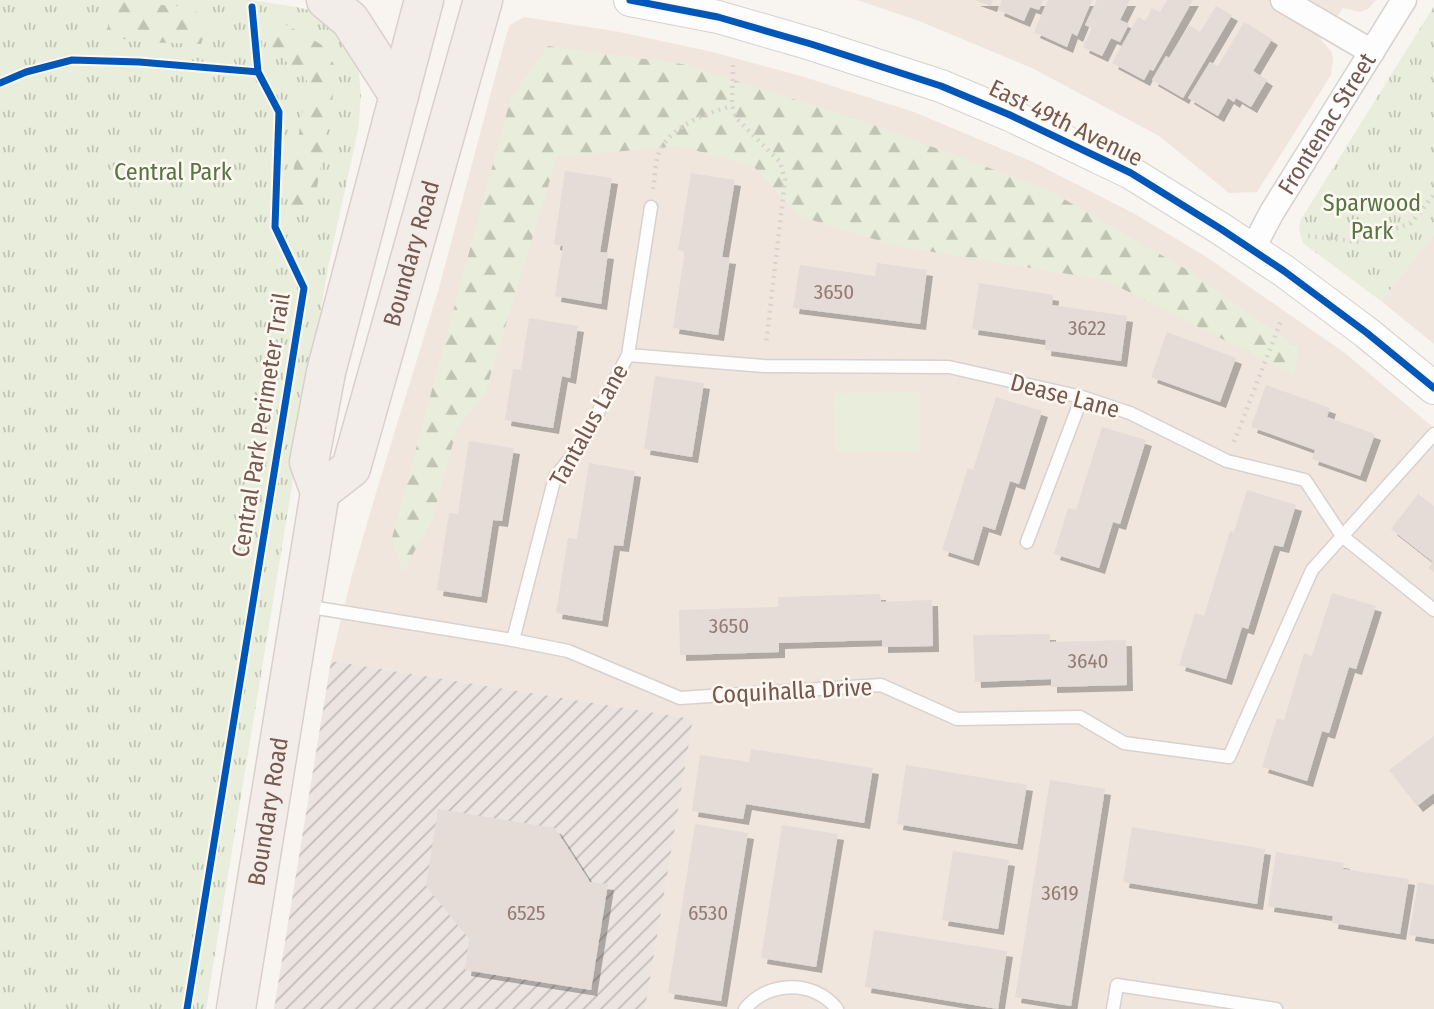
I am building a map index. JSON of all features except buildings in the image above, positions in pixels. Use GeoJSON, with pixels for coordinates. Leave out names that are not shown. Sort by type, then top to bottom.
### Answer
{"type":"FeatureCollection","features":[{"type":"Feature","properties":{"kind":"main road"},"geometry":{"type":"LineString","coordinates":[[326,0],[350,20],[399,96]]}},
{"type":"Feature","properties":{"kind":"main road","name":"Boundary Road"},"geometry":{"type":"LineString","coordinates":[[236,1009],[320,492],[309,462],[326,372],[424,0]]}},
{"type":"Feature","properties":{"kind":"main road","name":"Boundary Road"},"geometry":{"type":"LineString","coordinates":[[320,492],[351,468],[483,0]]}},
{"type":"Feature","properties":{"kind":"street","name":"East 49th Avenue"},"geometry":{"type":"LineString","coordinates":[[630,0],[718,17],[941,86],[1010,115],[1131,173],[1252,250],[1367,333],[1434,388]]}},
{"type":"Feature","properties":{"kind":"street"},"geometry":{"type":"LineString","coordinates":[[1283,0],[1372,52]]}},
{"type":"Feature","properties":{"kind":"street","name":"Frontenac Street"},"geometry":{"type":"LineString","coordinates":[[1252,250],[1272,212],[1405,0]]}},
{"type":"Feature","properties":{"kind":"lane","name":"Tantalus Lane"},"geometry":{"type":"LineString","coordinates":[[513,640],[555,477],[582,445],[628,355],[651,207]]}},
{"type":"Feature","properties":{"kind":"lane","name":"Dease Lane"},"geometry":{"type":"LineString","coordinates":[[628,355],[764,366],[949,367],[1082,397],[1130,413],[1227,461],[1306,480],[1342,536],[1434,610]]}},
{"type":"Feature","properties":{"kind":"lane"},"geometry":{"type":"LineString","coordinates":[[1027,542],[1082,397]]}},
{"type":"Feature","properties":{"kind":"lane","name":"Coquihalla Drive"},"geometry":{"type":"LineString","coordinates":[[302,606],[513,640],[568,652],[680,698],[881,685],[957,719],[1080,717],[1124,743],[1229,757],[1312,570],[1434,434]]}},
{"type":"Feature","properties":{"kind":"lane"},"geometry":{"type":"LineString","coordinates":[[1113,1009],[1117,985],[1276,1009]]}},
{"type":"Feature","properties":{"kind":"lane"},"geometry":{"type":"LineString","coordinates":[[744,1009],[761,994],[779,988],[799,987],[818,993],[836,1009]]}},
{"type":"Feature","properties":{"kind":"path"},"geometry":{"type":"LineString","coordinates":[[733,65],[732,106],[737,119],[780,162],[785,180],[764,366]]}},
{"type":"Feature","properties":{"kind":"path"},"geometry":{"type":"LineString","coordinates":[[651,207],[659,153],[675,132],[703,114],[732,106]]}},
{"type":"Feature","properties":{"kind":"path"},"geometry":{"type":"LineString","coordinates":[[1308,236],[1359,242],[1410,223],[1434,195]]}},
{"type":"Feature","properties":{"kind":"path"},"geometry":{"type":"LineString","coordinates":[[1227,461],[1282,318]]}},
{"type":"Feature","properties":{"kind":"shaded area"},"geometry":{"type":"Polygon","coordinates":[[[857,0],[1376,0],[1368,9],[1360,12],[1343,8],[1321,40],[1331,51],[1333,58],[1331,75],[1257,192],[1229,193],[1159,136],[1034,69],[919,21],[857,0]]]}},
{"type":"Feature","properties":{"kind":"shaded area"},"geometry":{"type":"Polygon","coordinates":[[[524,17],[620,32],[712,52],[801,76],[914,112],[1033,162],[1133,213],[1205,256],[1345,353],[1434,428],[1434,1009],[645,1009],[693,719],[331,661],[352,575],[439,288],[506,36],[510,25],[524,17]]]}},
{"type":"Feature","properties":{"kind":"shaded area"},"geometry":{"type":"Polygon","coordinates":[[[1434,234],[1434,344],[1381,301],[1434,234]]]}},
{"type":"Feature","properties":{"kind":"shaded area"},"geometry":{"type":"Polygon","coordinates":[[[331,661],[693,719],[645,1009],[274,1009],[331,661]]]}},
{"type":"Feature","properties":{"kind":"green space","name":"Central Park"},"geometry":{"type":"Polygon","coordinates":[[[0,0],[250,0],[296,7],[313,11],[330,20],[358,65],[361,95],[358,130],[327,272],[206,1009],[0,1009],[0,0]]]}},
{"type":"Feature","properties":{"kind":"green space"},"geometry":{"type":"Polygon","coordinates":[[[120,2],[190,7],[209,21],[201,44],[139,42],[104,35],[120,2]]]}},
{"type":"Feature","properties":{"kind":"green space","name":"Sparwood Park"},"geometry":{"type":"Polygon","coordinates":[[[1434,6],[1434,234],[1381,301],[1303,243],[1299,230],[1300,221],[1434,6]]]}},
{"type":"Feature","properties":{"kind":"green space"},"geometry":{"type":"Polygon","coordinates":[[[281,22],[324,46],[334,65],[333,96],[313,210],[299,216],[288,207],[307,80],[266,44],[266,25],[281,22]]]}},
{"type":"Feature","properties":{"kind":"green space"},"geometry":{"type":"Polygon","coordinates":[[[548,46],[682,64],[863,121],[1048,190],[1184,268],[1298,348],[1294,375],[1105,280],[896,246],[799,216],[754,167],[680,146],[557,157],[485,393],[457,428],[432,521],[402,573],[392,538],[511,97],[548,46]]]}},
{"type":"Feature","properties":{"kind":"green space"},"geometry":{"type":"Polygon","coordinates":[[[920,392],[920,451],[835,451],[834,393],[920,392]]]}},
{"type":"Feature","properties":{"kind":"cycle path"},"geometry":{"type":"LineString","coordinates":[[630,0],[718,17],[941,86],[1010,115],[1131,173],[1284,271],[1367,333],[1434,388]]}},
{"type":"Feature","properties":{"kind":"cycle path","name":"Central Park Perimeter Trail"},"geometry":{"type":"LineString","coordinates":[[187,1009],[304,288],[275,227],[279,112],[258,72],[252,7]]}},
{"type":"Feature","properties":{"kind":"cycle path"},"geometry":{"type":"LineString","coordinates":[[0,83],[26,72],[72,60],[139,62],[258,72]]}}]}
